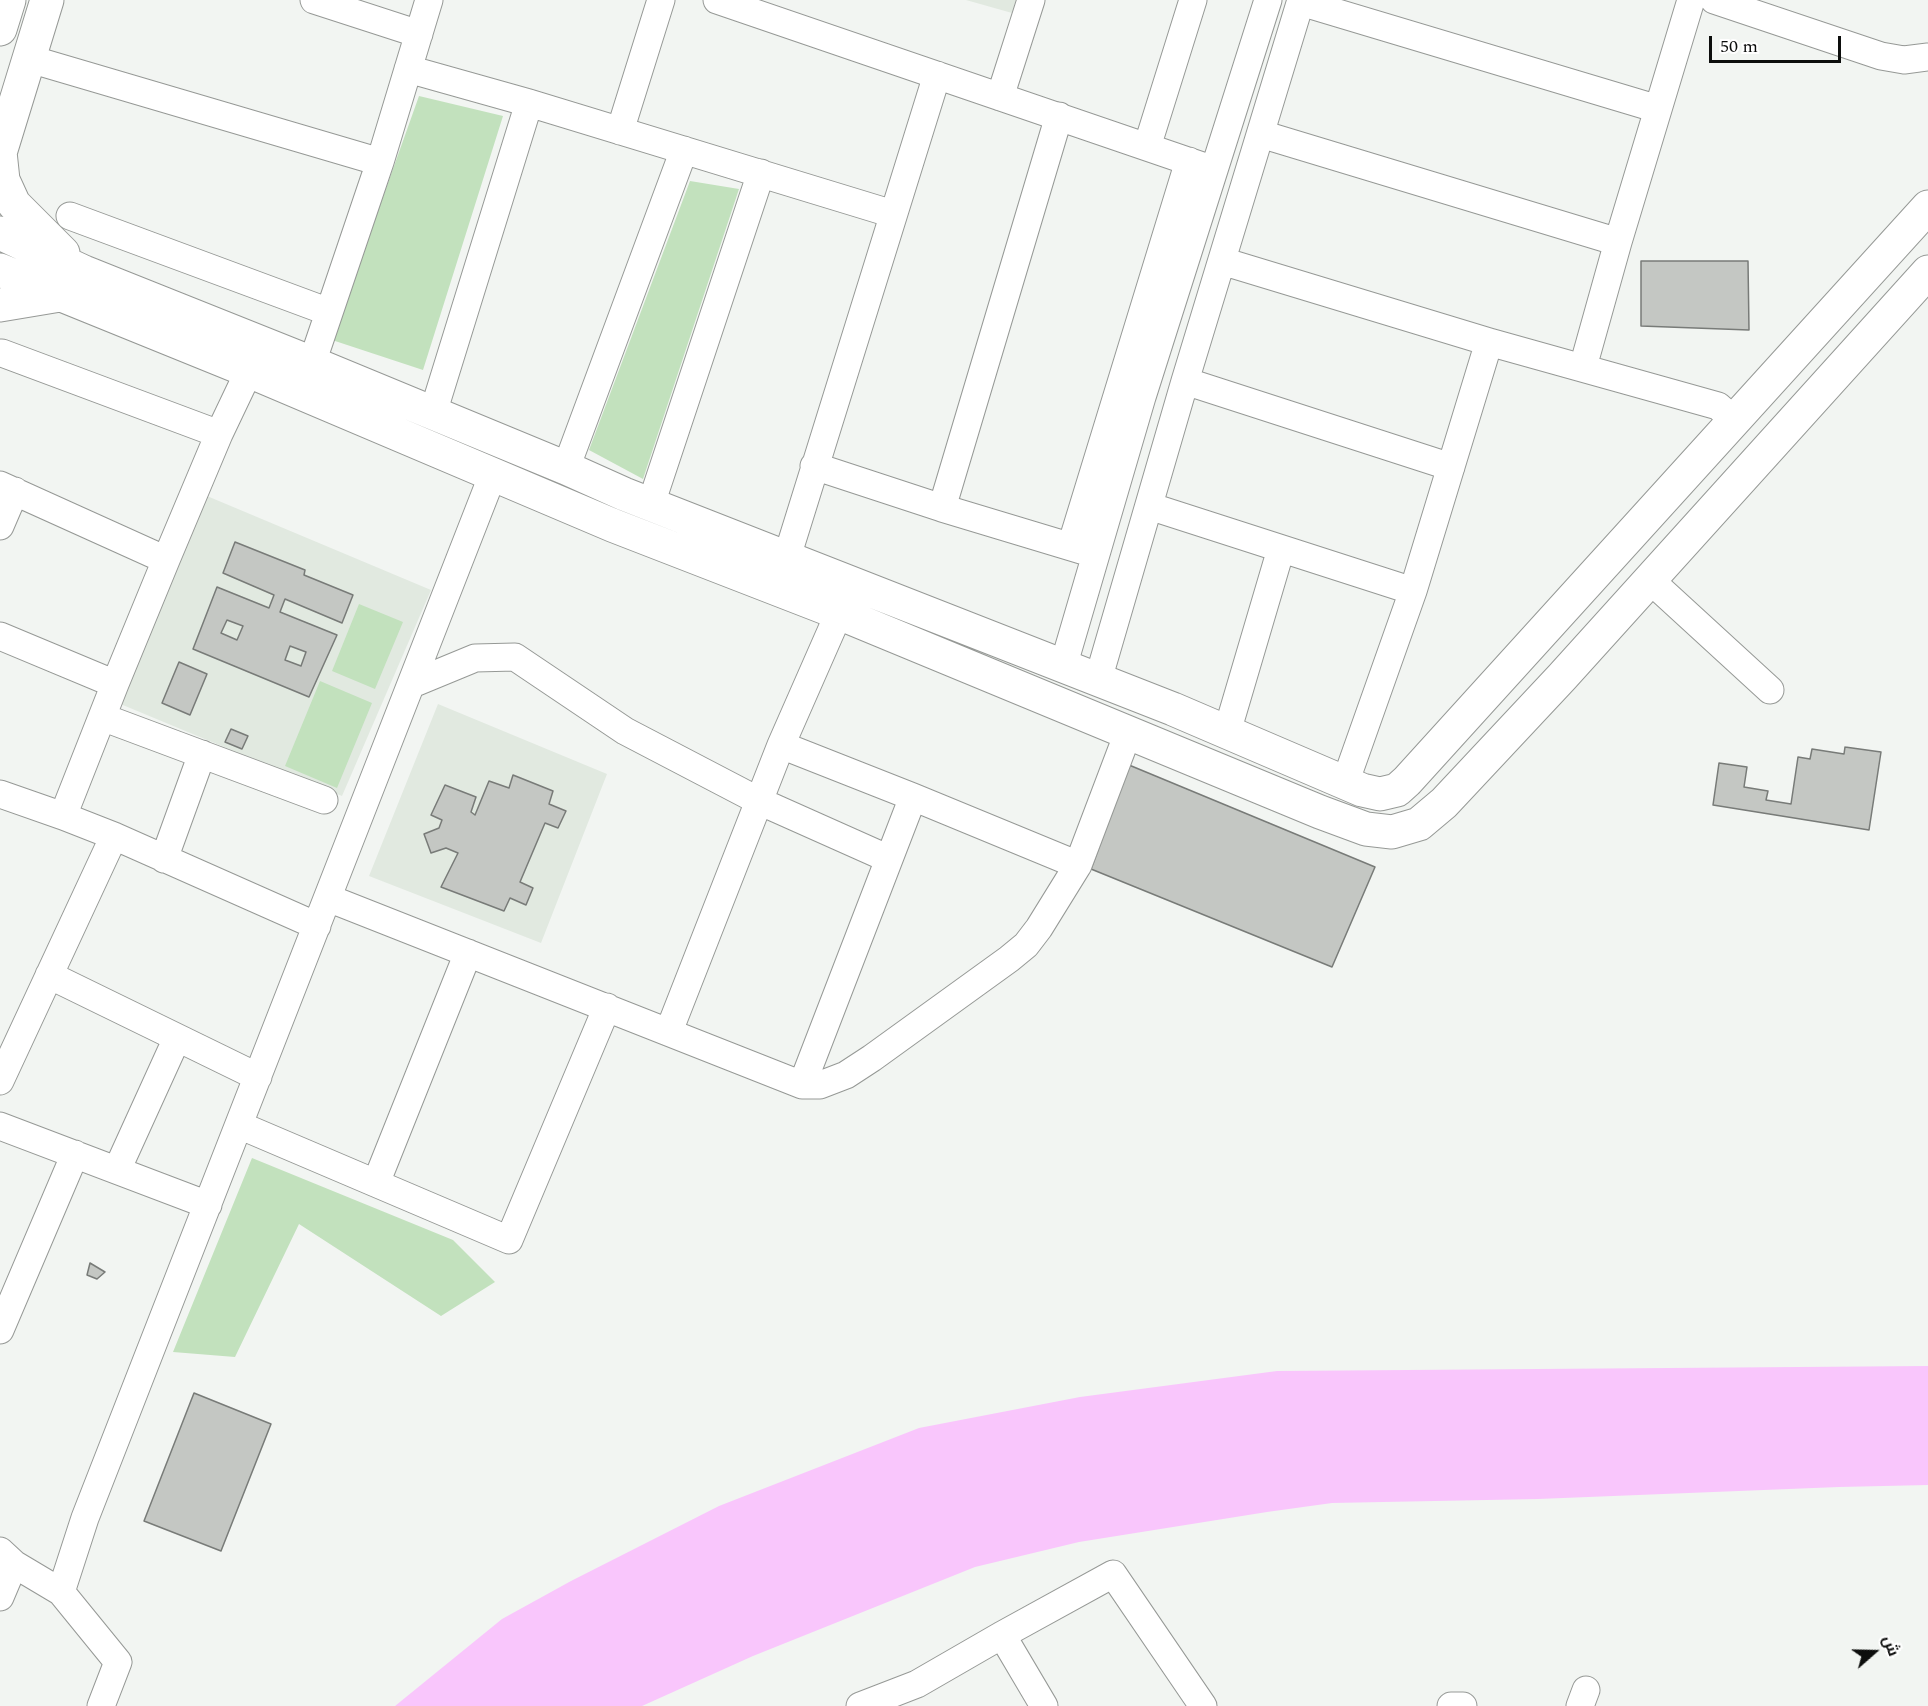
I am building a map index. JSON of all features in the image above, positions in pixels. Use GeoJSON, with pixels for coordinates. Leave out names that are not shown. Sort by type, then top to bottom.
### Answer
{"type":"FeatureCollection","features":[{"type":"Feature","properties":{"kind":"main road"},"geometry":{"type":"LineString","coordinates":[[0,28],[9,0]]}},
{"type":"Feature","properties":{"kind":"main road"},"geometry":{"type":"LineString","coordinates":[[47,0],[0,153],[3,180],[14,204],[84,272]]}},
{"type":"Feature","properties":{"kind":"main road"},"geometry":{"type":"LineString","coordinates":[[0,233],[84,272],[312,363],[638,499],[1173,709],[1345,783],[1380,794],[1402,786],[1928,207]]}},
{"type":"Feature","properties":{"kind":"main road"},"geometry":{"type":"LineString","coordinates":[[0,270],[249,371],[612,525],[839,613],[1352,825],[1386,832],[1410,828],[1426,819],[1444,803],[1650,580],[1928,272]]}},
{"type":"Feature","properties":{"kind":"main road"},"geometry":{"type":"LineString","coordinates":[[0,305],[60,295]]}},
{"type":"Feature","properties":{"kind":"main road"},"geometry":{"type":"LineString","coordinates":[[612,525],[610,512],[614,501],[638,499]]}},
{"type":"Feature","properties":{"kind":"main road"},"geometry":{"type":"LineString","coordinates":[[1159,745],[1170,736],[1176,723],[1173,709]]}},
{"type":"Feature","properties":{"kind":"street"},"geometry":{"type":"LineString","coordinates":[[314,0],[419,34]]}},
{"type":"Feature","properties":{"kind":"street"},"geometry":{"type":"LineString","coordinates":[[312,363],[380,162],[429,0]]}},
{"type":"Feature","properties":{"kind":"street"},"geometry":{"type":"LineString","coordinates":[[620,131],[661,0]]}},
{"type":"Feature","properties":{"kind":"street"},"geometry":{"type":"LineString","coordinates":[[1000,97],[1031,0]]}},
{"type":"Feature","properties":{"kind":"street"},"geometry":{"type":"LineString","coordinates":[[1147,147],[1192,0]]}},
{"type":"Feature","properties":{"kind":"street"},"geometry":{"type":"LineString","coordinates":[[1084,550],[1142,398],[1268,0]]}},
{"type":"Feature","properties":{"kind":"street"},"geometry":{"type":"LineString","coordinates":[[1583,367],[1617,242],[1691,0]]}},
{"type":"Feature","properties":{"kind":"street"},"geometry":{"type":"LineString","coordinates":[[1714,0],[1881,56],[1904,60],[1928,57]]}},
{"type":"Feature","properties":{"kind":"street"},"geometry":{"type":"LineString","coordinates":[[723,1],[1214,170]]}},
{"type":"Feature","properties":{"kind":"street"},"geometry":{"type":"LineString","coordinates":[[1098,680],[1185,381],[1301,1],[1658,109]]}},
{"type":"Feature","properties":{"kind":"street"},"geometry":{"type":"LineString","coordinates":[[30,59],[380,162]]}},
{"type":"Feature","properties":{"kind":"street"},"geometry":{"type":"LineString","coordinates":[[1247,66],[1279,76]]}},
{"type":"Feature","properties":{"kind":"street"},"geometry":{"type":"LineString","coordinates":[[408,69],[529,103],[893,214]]}},
{"type":"Feature","properties":{"kind":"street"},"geometry":{"type":"LineString","coordinates":[[787,557],[937,75]]}},
{"type":"Feature","properties":{"kind":"street"},"geometry":{"type":"LineString","coordinates":[[433,413],[529,103]]}},
{"type":"Feature","properties":{"kind":"street"},"geometry":{"type":"LineString","coordinates":[[942,508],[1059,116]]}},
{"type":"Feature","properties":{"kind":"street"},"geometry":{"type":"LineString","coordinates":[[1261,134],[1617,242]]}},
{"type":"Feature","properties":{"kind":"street"},"geometry":{"type":"LineString","coordinates":[[566,468],[684,150]]}},
{"type":"Feature","properties":{"kind":"street"},"geometry":{"type":"LineString","coordinates":[[1063,667],[1084,550],[1189,161]]}},
{"type":"Feature","properties":{"kind":"street"},"geometry":{"type":"LineString","coordinates":[[638,499],[761,173]]}},
{"type":"Feature","properties":{"kind":"street"},"geometry":{"type":"LineString","coordinates":[[70,216],[329,312]]}},
{"type":"Feature","properties":{"kind":"street"},"geometry":{"type":"LineString","coordinates":[[1222,261],[1489,342],[1718,406],[1734,420]]}},
{"type":"Feature","properties":{"kind":"street"},"geometry":{"type":"LineString","coordinates":[[1345,783],[1413,591],[1489,342]]}},
{"type":"Feature","properties":{"kind":"street"},"geometry":{"type":"LineString","coordinates":[[2,352],[219,434]]}},
{"type":"Feature","properties":{"kind":"street"},"geometry":{"type":"LineString","coordinates":[[63,816],[166,560],[219,434],[249,371]]}},
{"type":"Feature","properties":{"kind":"street"},"geometry":{"type":"LineString","coordinates":[[1185,381],[1451,467]]}},
{"type":"Feature","properties":{"kind":"street"},"geometry":{"type":"LineString","coordinates":[[814,466],[942,508],[1084,550]]}},
{"type":"Feature","properties":{"kind":"street"},"geometry":{"type":"LineString","coordinates":[[61,1592],[85,1518],[493,474]]}},
{"type":"Feature","properties":{"kind":"street"},"geometry":{"type":"LineString","coordinates":[[0,526],[7,488],[166,560]]}},
{"type":"Feature","properties":{"kind":"street"},"geometry":{"type":"LineString","coordinates":[[1149,506],[1413,591]]}},
{"type":"Feature","properties":{"kind":"street"},"geometry":{"type":"LineString","coordinates":[[1227,732],[1281,549]]}},
{"type":"Feature","properties":{"kind":"street"},"geometry":{"type":"LineString","coordinates":[[1650,580],[1770,690]]}},
{"type":"Feature","properties":{"kind":"street"},"geometry":{"type":"LineString","coordinates":[[669,1031],[781,745],[839,613]]}},
{"type":"Feature","properties":{"kind":"street"},"geometry":{"type":"LineString","coordinates":[[0,636],[115,684]]}},
{"type":"Feature","properties":{"kind":"street"},"geometry":{"type":"LineString","coordinates":[[412,684],[475,658],[515,657],[625,731],[759,801],[889,859]]}},
{"type":"Feature","properties":{"kind":"street"},"geometry":{"type":"LineString","coordinates":[[102,717],[324,800]]}},
{"type":"Feature","properties":{"kind":"street"},"geometry":{"type":"LineString","coordinates":[[328,898],[802,1085],[820,1084],[846,1075],[1026,945],[1040,928],[1078,865],[1128,733]]}},
{"type":"Feature","properties":{"kind":"street"},"geometry":{"type":"LineString","coordinates":[[781,745],[1078,865]]}},
{"type":"Feature","properties":{"kind":"street"},"geometry":{"type":"LineString","coordinates":[[164,859],[202,754]]}},
{"type":"Feature","properties":{"kind":"street"},"geometry":{"type":"LineString","coordinates":[[0,794],[114,837],[317,926]]}},
{"type":"Feature","properties":{"kind":"street"},"geometry":{"type":"LineString","coordinates":[[802,1085],[913,797]]}},
{"type":"Feature","properties":{"kind":"street"},"geometry":{"type":"LineString","coordinates":[[0,1081],[114,837]]}},
{"type":"Feature","properties":{"kind":"street"},"geometry":{"type":"LineString","coordinates":[[376,1183],[468,952]]}},
{"type":"Feature","properties":{"kind":"street"},"geometry":{"type":"LineString","coordinates":[[49,975],[258,1077]]}},
{"type":"Feature","properties":{"kind":"street"},"geometry":{"type":"LineString","coordinates":[[239,1125],[508,1239],[607,1007]]}},
{"type":"Feature","properties":{"kind":"street"},"geometry":{"type":"LineString","coordinates":[[117,1170],[177,1038]]}},
{"type":"Feature","properties":{"kind":"street"},"geometry":{"type":"LineString","coordinates":[[0,1126],[208,1205]]}},
{"type":"Feature","properties":{"kind":"street"},"geometry":{"type":"LineString","coordinates":[[0,1330],[75,1155]]}},
{"type":"Feature","properties":{"kind":"street"},"geometry":{"type":"LineString","coordinates":[[0,1597],[7,1557],[61,1592],[118,1662],[101,1706]]}},
{"type":"Feature","properties":{"kind":"street"},"geometry":{"type":"LineString","coordinates":[[860,1706],[922,1695],[1002,1635],[1113,1574],[1203,1706]]}},
{"type":"Feature","properties":{"kind":"street"},"geometry":{"type":"LineString","coordinates":[[1002,1635],[1044,1706]]}},
{"type":"Feature","properties":{"kind":"street"},"geometry":{"type":"LineString","coordinates":[[1451,1706],[1463,1706]]}},
{"type":"Feature","properties":{"kind":"shaded area"},"geometry":{"type":"Polygon","coordinates":[[[966,0],[1016,0],[1012,13],[966,0]]]}},
{"type":"Feature","properties":{"kind":"shaded area"},"geometry":{"type":"Polygon","coordinates":[[[207,496],[431,590],[342,796],[118,703],[207,496]]]}},
{"type":"Feature","properties":{"kind":"shaded area"},"geometry":{"type":"Polygon","coordinates":[[[438,704],[607,774],[541,943],[369,876],[438,704]]]}},
{"type":"Feature","properties":{"kind":"shaded area"},"geometry":{"type":"Polygon","coordinates":[[[1928,1366],[1928,1485],[1538,1499],[1332,1503],[1267,1512],[1079,1542],[975,1567],[753,1656],[642,1706],[395,1706],[502,1619],[571,1581],[719,1506],[919,1428],[1080,1397],[1277,1371],[1928,1366]]]}},
{"type":"Feature","properties":{"kind":"green space"},"geometry":{"type":"Polygon","coordinates":[[[419,96],[503,116],[423,370],[332,340],[419,96]]]}},
{"type":"Feature","properties":{"kind":"green space"},"geometry":{"type":"Polygon","coordinates":[[[690,181],[739,189],[643,479],[589,450],[690,181]]]}},
{"type":"Feature","properties":{"kind":"green space"},"geometry":{"type":"Polygon","coordinates":[[[359,604],[403,622],[375,689],[332,671],[359,604]]]}},
{"type":"Feature","properties":{"kind":"green space"},"geometry":{"type":"Polygon","coordinates":[[[320,681],[372,703],[337,788],[285,766],[320,681]]]}},
{"type":"Feature","properties":{"kind":"green space"},"geometry":{"type":"Polygon","coordinates":[[[252,1158],[453,1240],[495,1282],[441,1316],[299,1224],[235,1357],[173,1352],[252,1158]]]}},
{"type":"Feature","properties":{"kind":"building"},"geometry":{"type":"Polygon","coordinates":[[[1641,261],[1748,261],[1749,330],[1641,326],[1641,261]]]}},
{"type":"Feature","properties":{"kind":"building"},"geometry":{"type":"Polygon","coordinates":[[[235,542],[305,570],[304,575],[353,595],[342,623],[285,599],[280,612],[337,635],[309,697],[193,649],[217,587],[269,608],[274,595],[223,573],[235,542]],[[227,620],[221,633],[237,640],[243,626],[227,620]],[[290,646],[285,660],[301,666],[306,652],[290,646]]]}},
{"type":"Feature","properties":{"kind":"building"},"geometry":{"type":"Polygon","coordinates":[[[179,662],[207,674],[190,715],[162,703],[179,662]]]}},
{"type":"Feature","properties":{"kind":"building"},"geometry":{"type":"Polygon","coordinates":[[[231,729],[248,736],[242,749],[225,742],[231,729]]]}},
{"type":"Feature","properties":{"kind":"building"},"geometry":{"type":"Polygon","coordinates":[[[1845,747],[1881,752],[1869,830],[1713,805],[1719,763],[1747,767],[1744,787],[1768,791],[1766,800],[1791,804],[1798,757],[1810,759],[1812,749],[1844,754],[1845,747]]]}},
{"type":"Feature","properties":{"kind":"building"},"geometry":{"type":"Polygon","coordinates":[[[1129,765],[1375,867],[1332,967],[1091,869],[1129,765]]]}},
{"type":"Feature","properties":{"kind":"building"},"geometry":{"type":"Polygon","coordinates":[[[513,775],[553,791],[549,804],[566,811],[558,828],[545,823],[520,882],[533,888],[526,905],[510,898],[504,911],[441,887],[458,853],[446,848],[431,853],[424,834],[439,828],[442,820],[431,815],[445,785],[476,797],[471,812],[475,815],[489,781],[509,788],[513,775]]]}},
{"type":"Feature","properties":{"kind":"building"},"geometry":{"type":"Polygon","coordinates":[[[90,1263],[105,1272],[97,1279],[87,1275],[90,1263]]]}},
{"type":"Feature","properties":{"kind":"building"},"geometry":{"type":"Polygon","coordinates":[[[194,1393],[271,1424],[221,1551],[144,1521],[194,1393]]]}}]}
